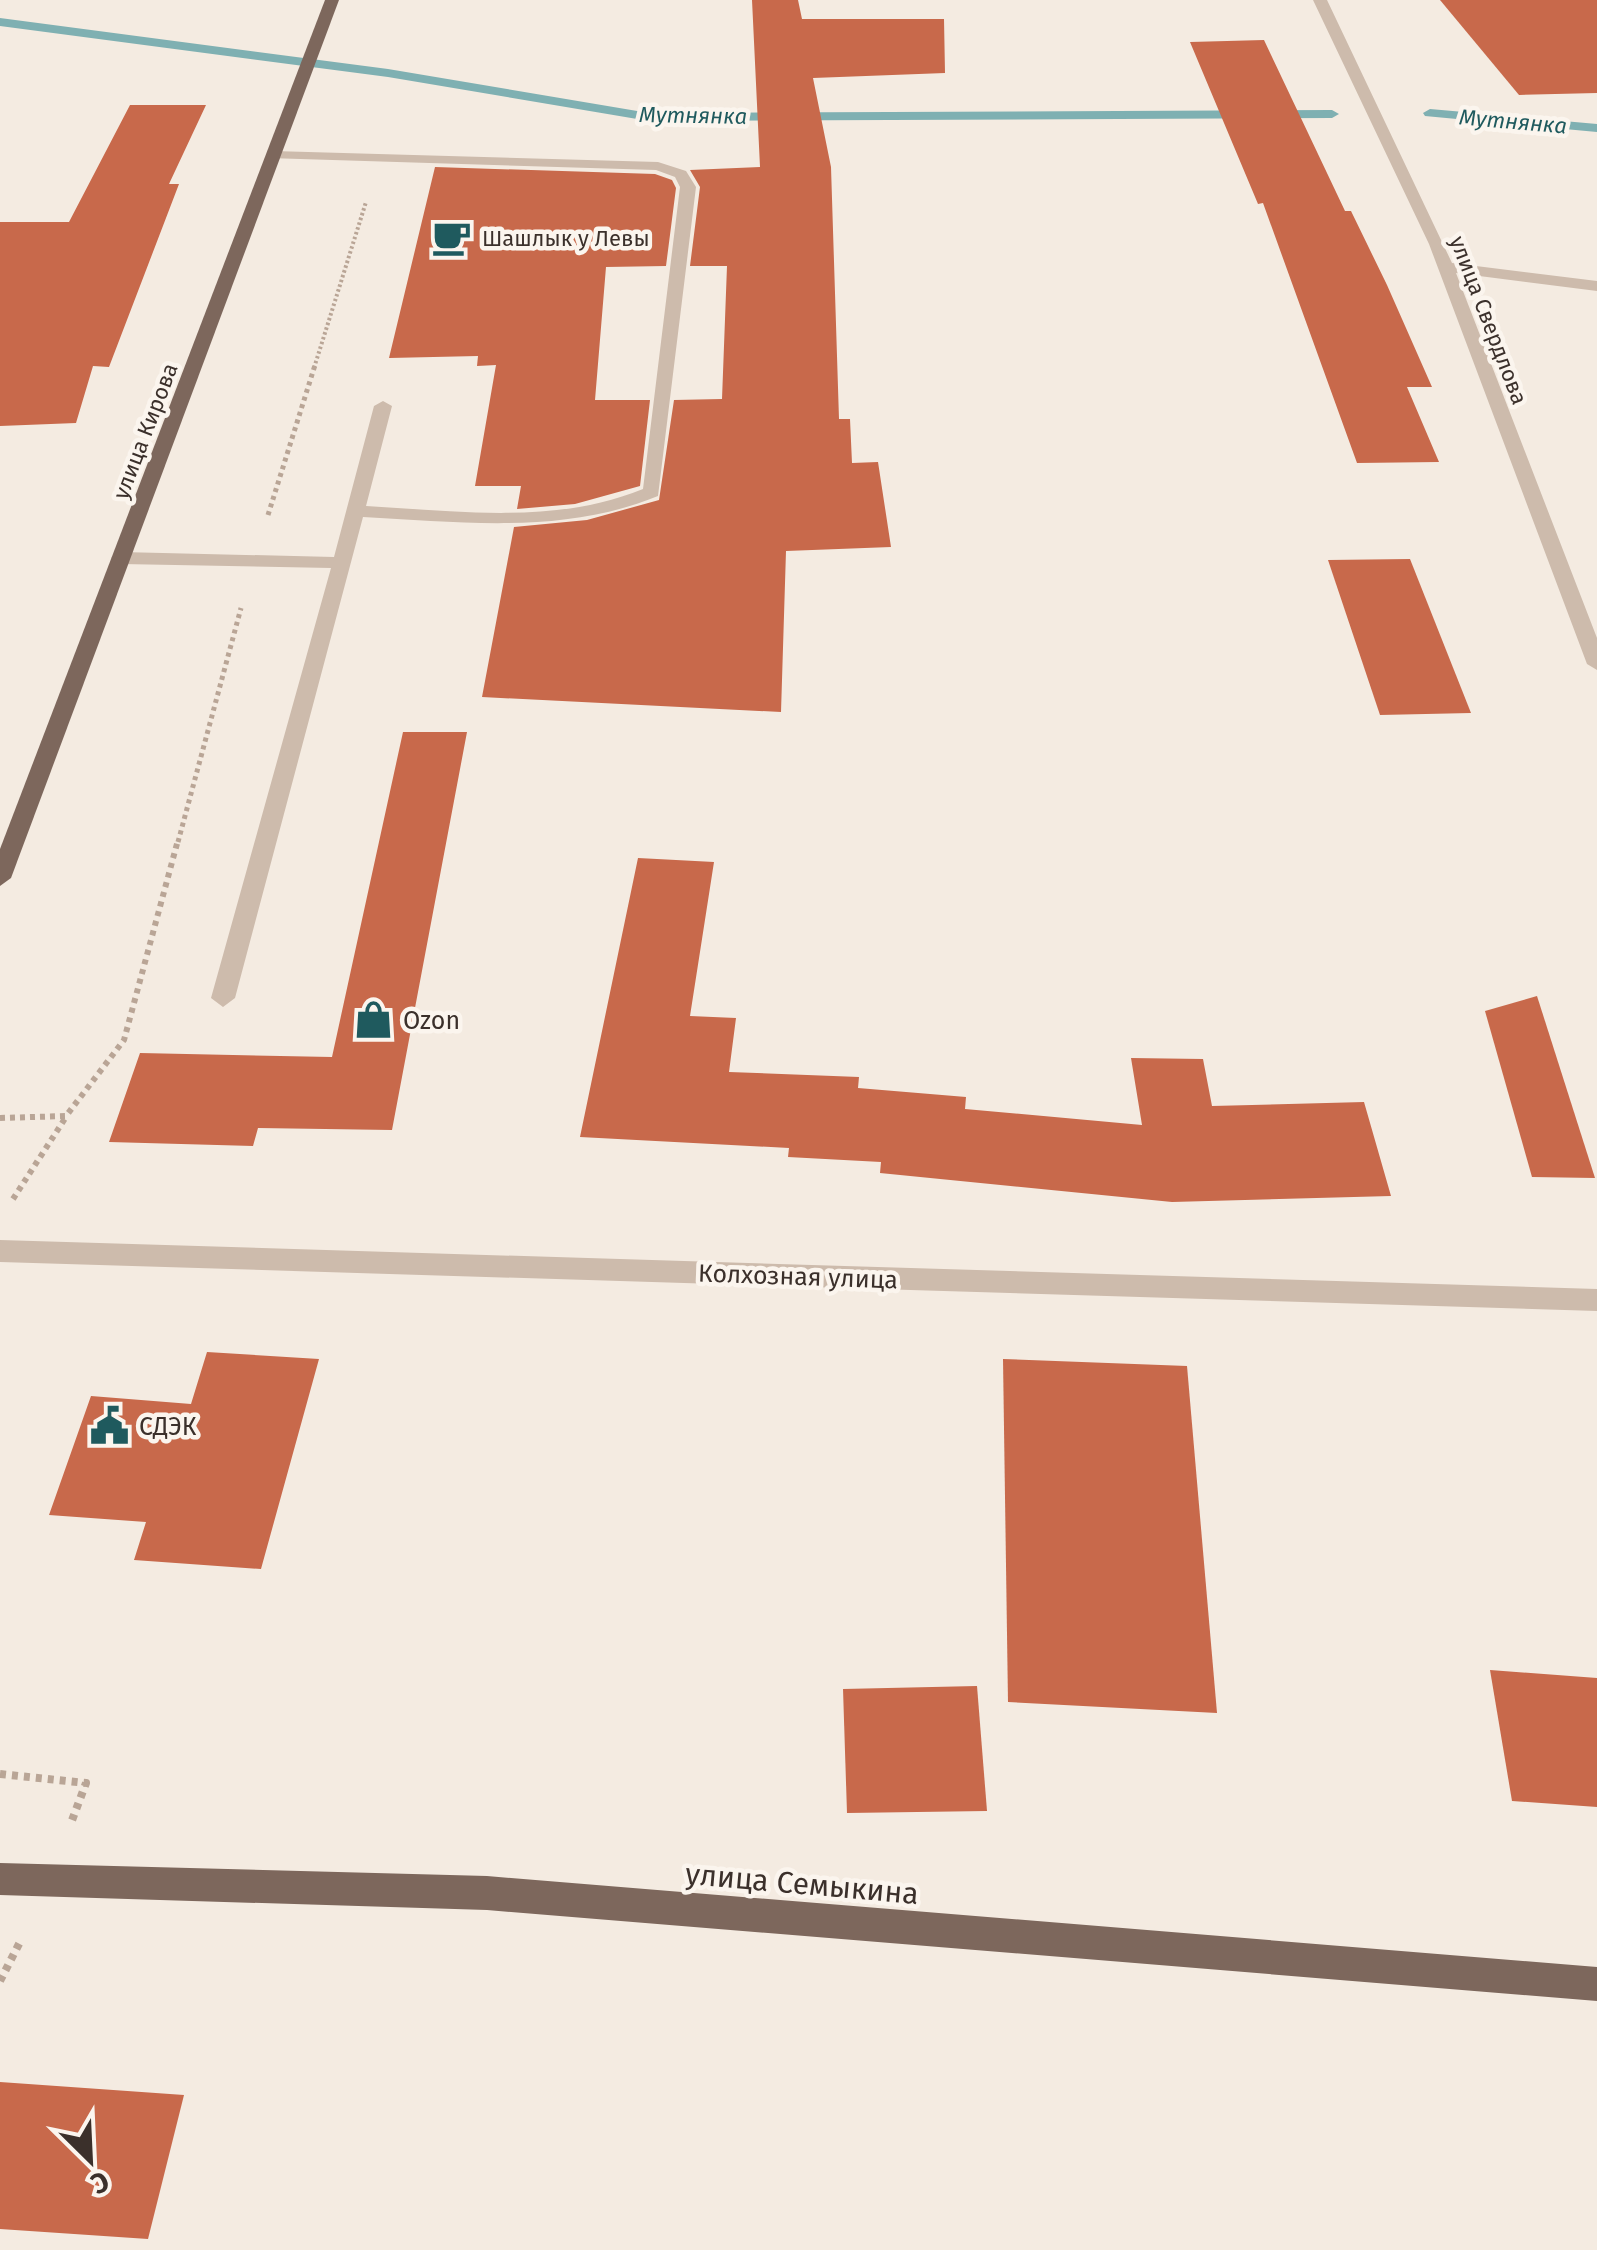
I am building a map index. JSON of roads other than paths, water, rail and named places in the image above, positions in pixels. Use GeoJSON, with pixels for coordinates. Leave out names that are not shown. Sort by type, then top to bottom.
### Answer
{"type":"FeatureCollection","features":[{"type":"Feature","properties":{"kind":"main road","name":"улица Кирова"},"geometry":{"type":"LineString","coordinates":[[0,878],[332,0]]}},
{"type":"Feature","properties":{"kind":"main road","name":"улица Семыкина"},"geometry":{"type":"LineString","coordinates":[[0,1879],[487,1893],[1597,1984]]}},
{"type":"Feature","properties":{"kind":"street","name":"улица Свердлова"},"geometry":{"type":"LineString","coordinates":[[1320,0],[1445,268],[1597,664]]}},
{"type":"Feature","properties":{"kind":"street"},"geometry":{"type":"LineString","coordinates":[[274,155],[658,166],[680,174],[688,188],[652,492],[621,508],[573,517],[355,512]]}},
{"type":"Feature","properties":{"kind":"street"},"geometry":{"type":"LineString","coordinates":[[1445,268],[1520,273],[1597,286]]}},
{"type":"Feature","properties":{"kind":"street"},"geometry":{"type":"LineString","coordinates":[[223,998],[383,406]]}},
{"type":"Feature","properties":{"kind":"street"},"geometry":{"type":"LineString","coordinates":[[121,558],[342,563]]}},
{"type":"Feature","properties":{"kind":"street","name":"Колхозная улица"},"geometry":{"type":"LineString","coordinates":[[0,1252],[1597,1300]]}},
{"type":"Feature","properties":{"kind":"waterway","name":"Мутнянка"},"geometry":{"type":"LineString","coordinates":[[0,22],[388,73],[649,117],[1332,114]]}},
{"type":"Feature","properties":{"kind":"waterway","name":"Мутнянка"},"geometry":{"type":"LineString","coordinates":[[1430,113],[1597,128]]}},
{"type":"Feature","properties":{"kind":"place","name":"Шашлык у Левы"},"geometry":{"type":"Point","coordinates":[452,238]}},
{"type":"Feature","properties":{"kind":"place","name":"Ozon"},"geometry":{"type":"Point","coordinates":[373,1020]}},
{"type":"Feature","properties":{"kind":"place","name":"СДЭК"},"geometry":{"type":"Point","coordinates":[109,1426]}}]}
